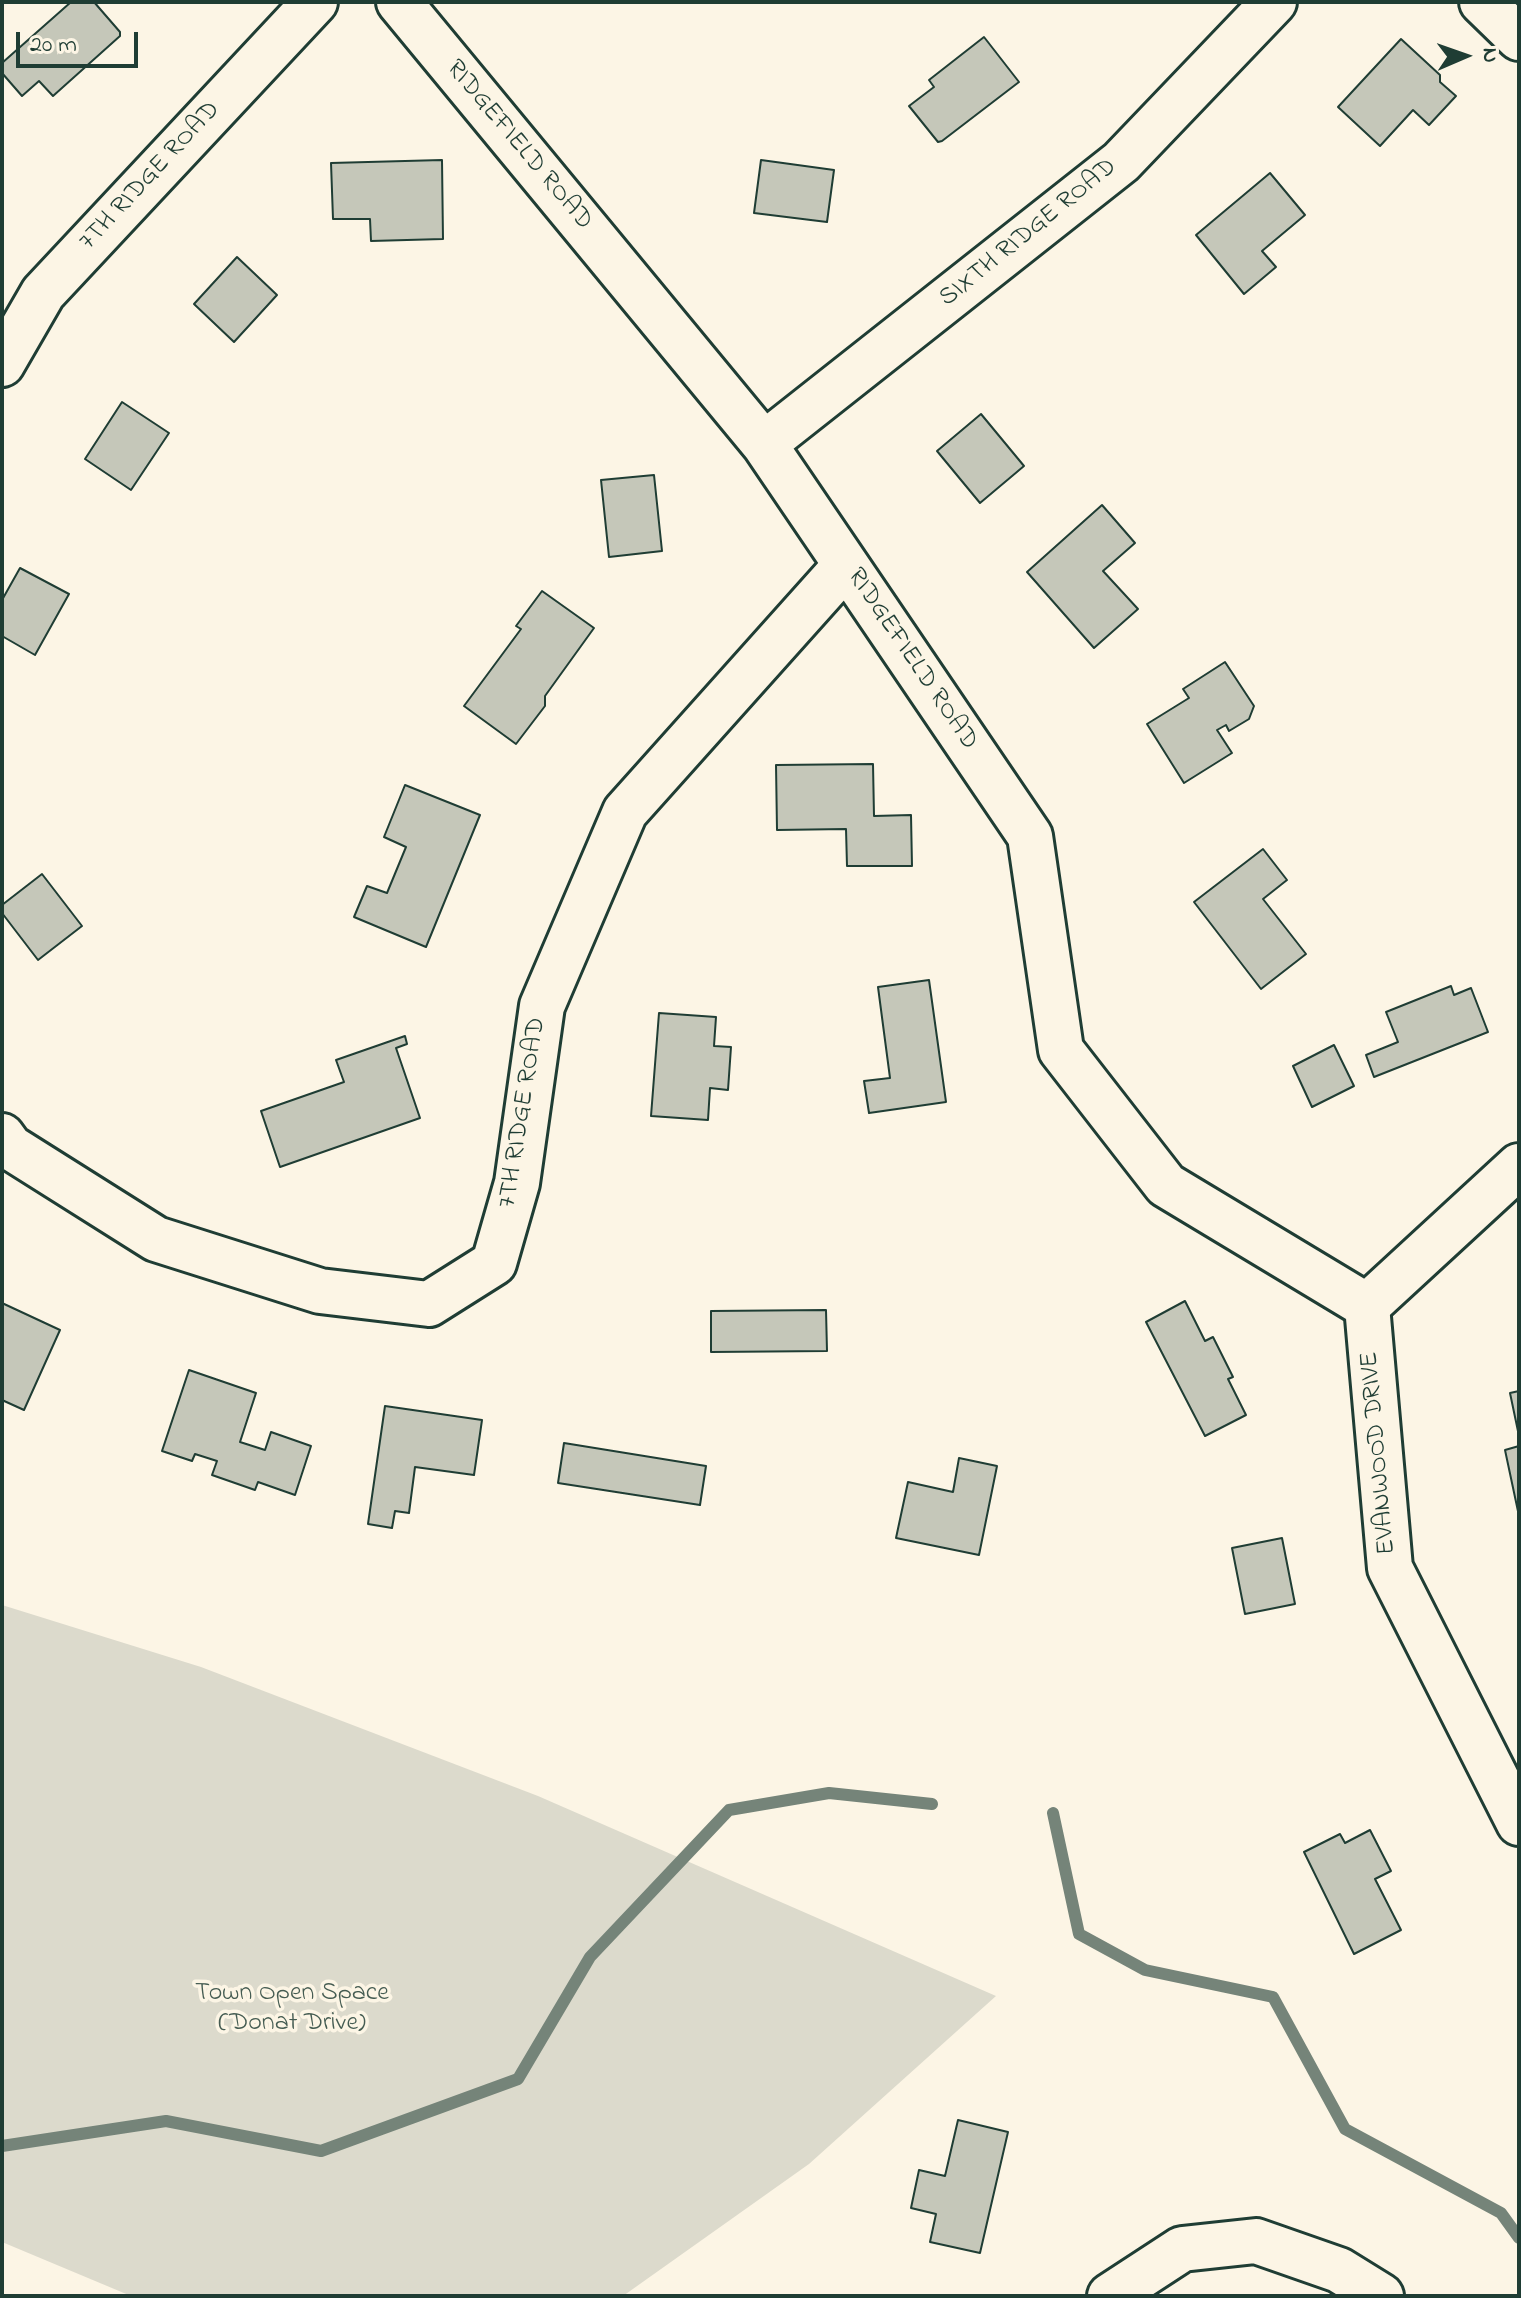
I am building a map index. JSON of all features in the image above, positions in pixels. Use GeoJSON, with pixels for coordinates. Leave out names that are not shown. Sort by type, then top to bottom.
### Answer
{"type":"FeatureCollection","features":[{"type":"Feature","properties":{"kind":"street","name":"7TH RIDGE ROAD"},"geometry":{"type":"LineString","coordinates":[[2,364],[43,293],[315,2]]}},
{"type":"Feature","properties":{"kind":"street","name":"RIDGEFIELD ROAD"},"geometry":{"type":"LineString","coordinates":[[399,2],[764,444],[1030,836],[1061,1050],[1166,1185],[1367,1306]]}},
{"type":"Feature","properties":{"kind":"street","name":"SIXTH RIDGE ROAD"},"geometry":{"type":"LineString","coordinates":[[764,444],[1121,162],[1274,2]]}},
{"type":"Feature","properties":{"kind":"street"},"geometry":{"type":"LineString","coordinates":[[1482,2],[1519,38]]}},
{"type":"Feature","properties":{"kind":"street","name":"7TH RIDGE ROAD"},"geometry":{"type":"LineString","coordinates":[[2,1136],[10,1147],[156,1239],[320,1291],[429,1304],[494,1263],[517,1183],[542,1006],[625,812],[846,565]]}},
{"type":"Feature","properties":{"kind":"street"},"geometry":{"type":"LineString","coordinates":[[1367,1306],[1519,1166]]}},
{"type":"Feature","properties":{"kind":"street","name":"EVANWOOD DRIVE"},"geometry":{"type":"LineString","coordinates":[[1367,1306],[1390,1568],[1519,1823]]}},
{"type":"Feature","properties":{"kind":"street"},"geometry":{"type":"LineString","coordinates":[[1110,2296],[1182,2249],[1256,2241],[1339,2270],[1381,2296]]}},
{"type":"Feature","properties":{"kind":"green space","name":"Town Open Space (Donat Drive)"},"geometry":{"type":"Polygon","coordinates":[[[2,1605],[201,1667],[538,1796],[996,1996],[809,2164],[623,2296],[131,2296],[2,2242],[2,1605]]]}},
{"type":"Feature","properties":{"kind":"building"},"geometry":{"type":"Polygon","coordinates":[[[71,2],[94,2],[120,32],[120,36],[53,96],[39,81],[22,96],[2,73],[2,63],[71,2]]]}},
{"type":"Feature","properties":{"kind":"building"},"geometry":{"type":"Polygon","coordinates":[[[984,37],[1019,82],[938,142],[909,106],[934,87],[929,80],[984,37]]]}},
{"type":"Feature","properties":{"kind":"building"},"geometry":{"type":"Polygon","coordinates":[[[1401,39],[1440,75],[1440,82],[1456,96],[1429,125],[1413,110],[1380,146],[1338,107],[1401,39]]]}},
{"type":"Feature","properties":{"kind":"building"},"geometry":{"type":"Polygon","coordinates":[[[442,160],[443,239],[371,241],[370,219],[333,219],[331,163],[442,160]]]}},
{"type":"Feature","properties":{"kind":"building"},"geometry":{"type":"Polygon","coordinates":[[[761,160],[834,170],[827,222],[754,213],[761,160]]]}},
{"type":"Feature","properties":{"kind":"building"},"geometry":{"type":"Polygon","coordinates":[[[1270,173],[1305,215],[1262,251],[1276,267],[1244,294],[1196,235],[1270,173]]]}},
{"type":"Feature","properties":{"kind":"building"},"geometry":{"type":"Polygon","coordinates":[[[237,257],[277,295],[234,342],[194,304],[237,257]]]}},
{"type":"Feature","properties":{"kind":"building"},"geometry":{"type":"Polygon","coordinates":[[[122,402],[169,433],[131,490],[85,459],[122,402]]]}},
{"type":"Feature","properties":{"kind":"building"},"geometry":{"type":"Polygon","coordinates":[[[981,414],[1024,466],[980,503],[937,451],[981,414]]]}},
{"type":"Feature","properties":{"kind":"building"},"geometry":{"type":"Polygon","coordinates":[[[654,475],[662,551],[609,557],[601,480],[654,475]]]}},
{"type":"Feature","properties":{"kind":"building"},"geometry":{"type":"Polygon","coordinates":[[[1102,505],[1135,543],[1103,571],[1138,609],[1094,648],[1027,572],[1102,505]]]}},
{"type":"Feature","properties":{"kind":"building"},"geometry":{"type":"Polygon","coordinates":[[[20,568],[69,594],[35,655],[2,636],[2,600],[20,568]]]}},
{"type":"Feature","properties":{"kind":"building"},"geometry":{"type":"Polygon","coordinates":[[[542,591],[594,628],[545,696],[545,706],[516,744],[464,706],[521,629],[516,626],[542,591]]]}},
{"type":"Feature","properties":{"kind":"building"},"geometry":{"type":"Polygon","coordinates":[[[1225,662],[1254,706],[1249,719],[1229,731],[1226,725],[1217,730],[1232,753],[1184,783],[1147,724],[1189,698],[1183,689],[1225,662]]]}},
{"type":"Feature","properties":{"kind":"building"},"geometry":{"type":"Polygon","coordinates":[[[873,764],[874,816],[911,815],[912,866],[847,866],[846,829],[777,830],[776,765],[873,764]]]}},
{"type":"Feature","properties":{"kind":"building"},"geometry":{"type":"Polygon","coordinates":[[[405,785],[480,815],[426,947],[354,917],[367,886],[387,893],[406,847],[384,837],[405,785]]]}},
{"type":"Feature","properties":{"kind":"building"},"geometry":{"type":"Polygon","coordinates":[[[1263,849],[1287,880],[1263,899],[1306,954],[1261,989],[1194,902],[1263,849]]]}},
{"type":"Feature","properties":{"kind":"building"},"geometry":{"type":"Polygon","coordinates":[[[42,874],[82,926],[38,960],[2,913],[2,905],[42,874]]]}},
{"type":"Feature","properties":{"kind":"building"},"geometry":{"type":"Polygon","coordinates":[[[929,980],[946,1102],[869,1113],[864,1081],[890,1078],[878,987],[929,980]]]}},
{"type":"Feature","properties":{"kind":"building"},"geometry":{"type":"Polygon","coordinates":[[[1451,986],[1454,995],[1471,988],[1488,1032],[1374,1077],[1366,1055],[1398,1042],[1386,1012],[1451,986]]]}},
{"type":"Feature","properties":{"kind":"building"},"geometry":{"type":"Polygon","coordinates":[[[659,1013],[716,1017],[714,1046],[731,1047],[728,1090],[710,1088],[708,1120],[651,1116],[659,1013]]]}},
{"type":"Feature","properties":{"kind":"building"},"geometry":{"type":"Polygon","coordinates":[[[405,1036],[407,1044],[396,1048],[420,1118],[280,1167],[261,1111],[344,1082],[336,1060],[405,1036]]]}},
{"type":"Feature","properties":{"kind":"building"},"geometry":{"type":"Polygon","coordinates":[[[1334,1045],[1354,1086],[1312,1107],[1293,1066],[1334,1045]]]}},
{"type":"Feature","properties":{"kind":"building"},"geometry":{"type":"Polygon","coordinates":[[[1185,1301],[1205,1341],[1213,1337],[1233,1377],[1228,1379],[1246,1415],[1205,1436],[1146,1322],[1185,1301]]]}},
{"type":"Feature","properties":{"kind":"building"},"geometry":{"type":"Polygon","coordinates":[[[2,1303],[60,1330],[24,1410],[2,1400],[2,1303]]]}},
{"type":"Feature","properties":{"kind":"building"},"geometry":{"type":"Polygon","coordinates":[[[826,1310],[827,1351],[711,1352],[711,1311],[826,1310]]]}},
{"type":"Feature","properties":{"kind":"building"},"geometry":{"type":"Polygon","coordinates":[[[189,1370],[256,1393],[240,1442],[265,1450],[271,1432],[311,1446],[295,1495],[258,1482],[255,1490],[212,1475],[217,1461],[195,1454],[192,1461],[162,1451],[189,1370]]]}},
{"type":"Feature","properties":{"kind":"building"},"geometry":{"type":"Polygon","coordinates":[[[1519,1391],[1519,1436],[1510,1393],[1519,1391]]]}},
{"type":"Feature","properties":{"kind":"building"},"geometry":{"type":"Polygon","coordinates":[[[385,1406],[482,1420],[474,1475],[415,1467],[409,1513],[395,1511],[392,1528],[368,1524],[385,1406]]]}},
{"type":"Feature","properties":{"kind":"building"},"geometry":{"type":"Polygon","coordinates":[[[564,1443],[706,1466],[700,1505],[558,1483],[564,1443]]]}},
{"type":"Feature","properties":{"kind":"building"},"geometry":{"type":"Polygon","coordinates":[[[1519,1446],[1519,1516],[1505,1450],[1519,1446]]]}},
{"type":"Feature","properties":{"kind":"building"},"geometry":{"type":"Polygon","coordinates":[[[959,1458],[997,1466],[979,1555],[896,1538],[908,1482],[953,1492],[959,1458]]]}},
{"type":"Feature","properties":{"kind":"building"},"geometry":{"type":"Polygon","coordinates":[[[1282,1538],[1295,1604],[1245,1614],[1232,1548],[1282,1538]]]}},
{"type":"Feature","properties":{"kind":"building"},"geometry":{"type":"Polygon","coordinates":[[[1370,1830],[1391,1871],[1375,1879],[1401,1930],[1354,1954],[1304,1852],[1340,1834],[1345,1843],[1370,1830]]]}},
{"type":"Feature","properties":{"kind":"building"},"geometry":{"type":"Polygon","coordinates":[[[958,2120],[1008,2132],[980,2253],[930,2242],[936,2214],[911,2208],[919,2170],[945,2176],[958,2120]]]}},
{"type":"Feature","properties":{"kind":"waterway"},"geometry":{"type":"LineString","coordinates":[[2,2146],[166,2121],[321,2151],[518,2079],[590,1957],[729,1810],[829,1793],[932,1804]]}},
{"type":"Feature","properties":{"kind":"waterway"},"geometry":{"type":"LineString","coordinates":[[1053,1813],[1079,1934],[1145,1970],[1273,1997],[1345,2129],[1501,2213],[1519,2238]]}}]}
